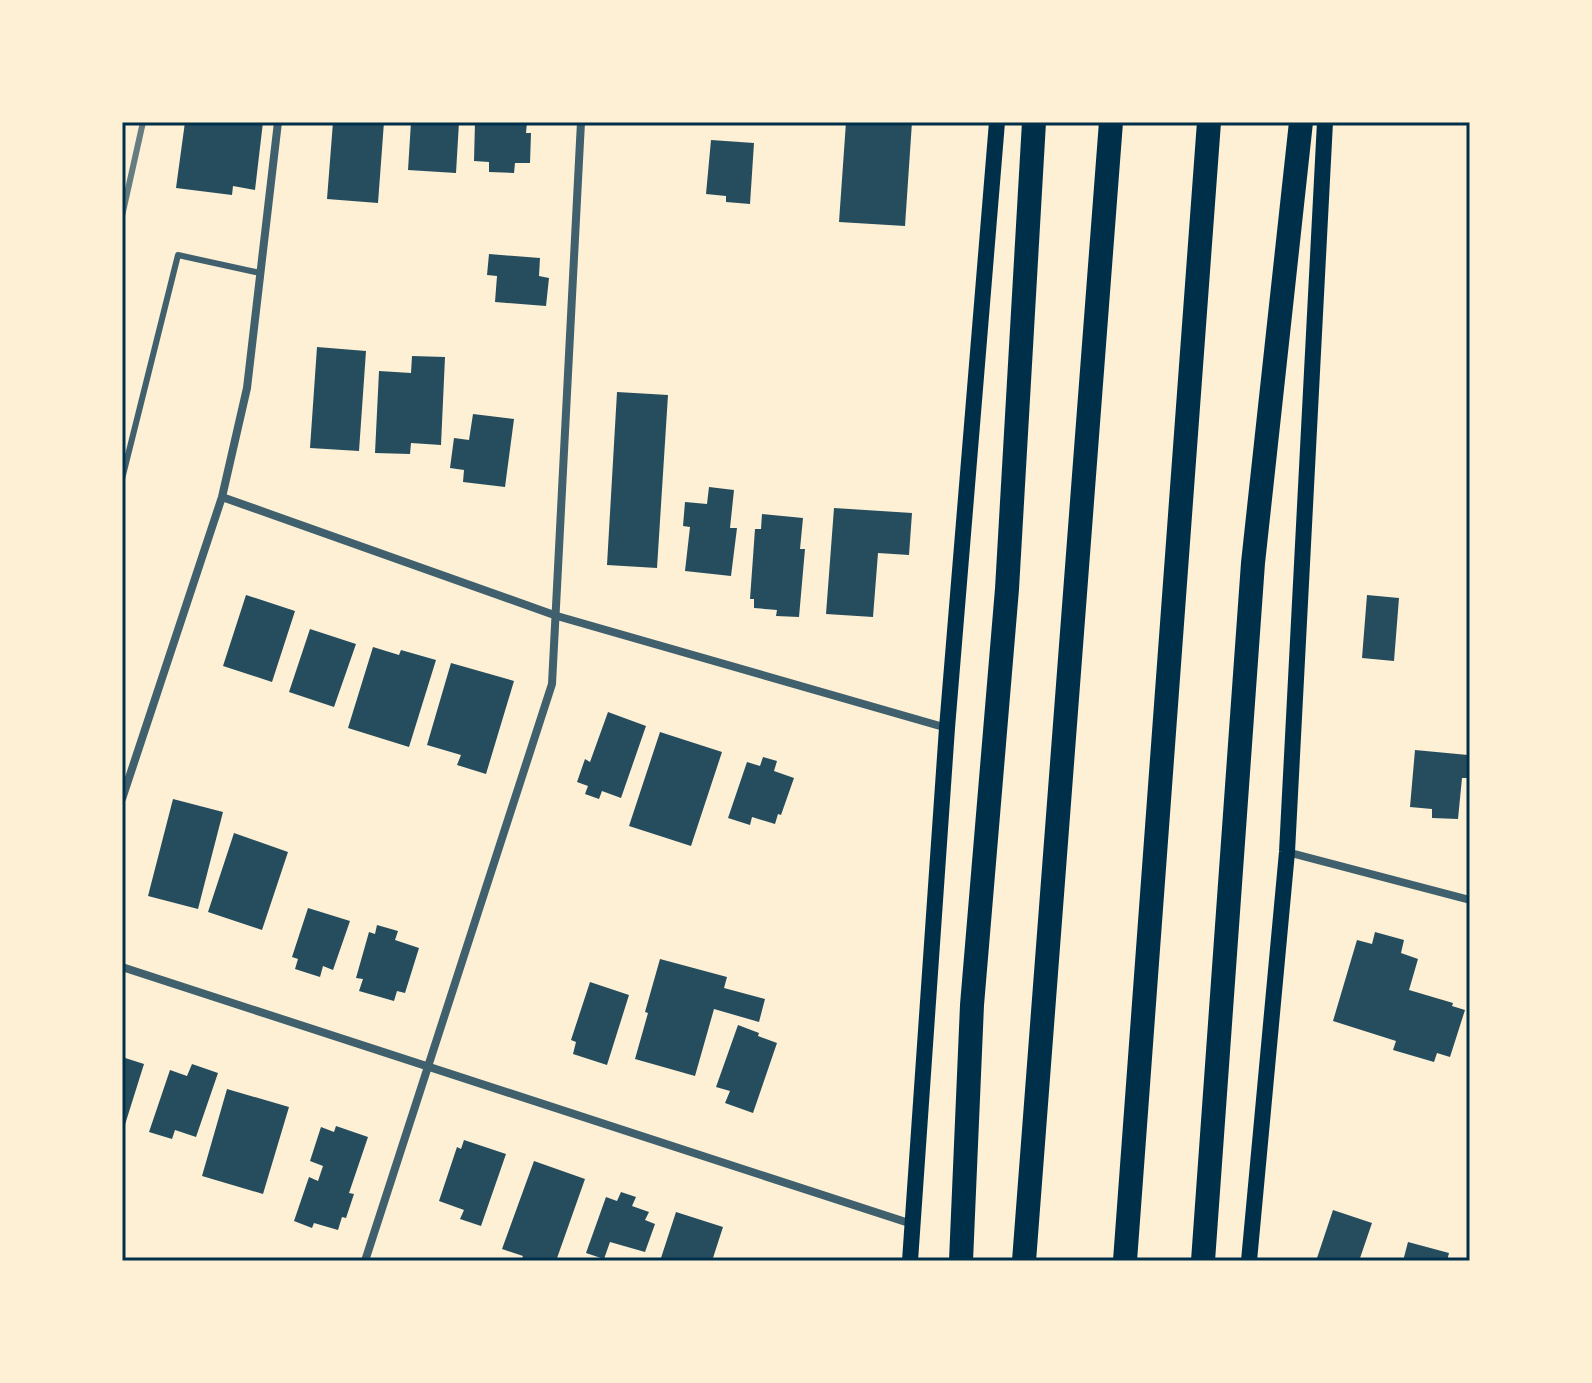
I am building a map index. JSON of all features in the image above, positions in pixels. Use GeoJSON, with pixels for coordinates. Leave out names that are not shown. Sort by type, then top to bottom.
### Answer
{"type":"FeatureCollection","features":[{"type":"Feature","properties":{"kind":"highway"},"geometry":{"type":"LineString","coordinates":[[961,1261],[972,1005],[1007,589],[1034,122]]}},
{"type":"Feature","properties":{"kind":"highway"},"geometry":{"type":"LineString","coordinates":[[1024,1261],[1111,122]]}},
{"type":"Feature","properties":{"kind":"highway"},"geometry":{"type":"LineString","coordinates":[[1125,1261],[1209,122]]}},
{"type":"Feature","properties":{"kind":"highway"},"geometry":{"type":"LineString","coordinates":[[1203,1261],[1253,563],[1301,122]]}},
{"type":"Feature","properties":{"kind":"main road"},"geometry":{"type":"LineString","coordinates":[[910,1261],[947,728],[997,122]]}},
{"type":"Feature","properties":{"kind":"main road"},"geometry":{"type":"LineString","coordinates":[[1249,1261],[1287,852],[1325,122]]}},
{"type":"Feature","properties":{"kind":"street"},"geometry":{"type":"LineString","coordinates":[[122,799],[222,497],[247,388],[278,122]]}},
{"type":"Feature","properties":{"kind":"street"},"geometry":{"type":"LineString","coordinates":[[365,1261],[552,684],[581,122]]}},
{"type":"Feature","properties":{"kind":"street"},"geometry":{"type":"LineString","coordinates":[[222,497],[557,616],[947,728]]}},
{"type":"Feature","properties":{"kind":"street"},"geometry":{"type":"LineString","coordinates":[[1287,852],[1470,900]]}},
{"type":"Feature","properties":{"kind":"street"},"geometry":{"type":"LineString","coordinates":[[122,967],[914,1224]]}},
{"type":"Feature","properties":{"kind":"lane"},"geometry":{"type":"LineString","coordinates":[[122,479],[178,255],[260,273]]}},
{"type":"Feature","properties":{"kind":"building"},"geometry":{"type":"Polygon","coordinates":[[[185,122],[263,122],[255,190],[233,186],[232,195],[176,188],[185,122]]]}},
{"type":"Feature","properties":{"kind":"building"},"geometry":{"type":"Polygon","coordinates":[[[333,122],[384,122],[378,203],[327,199],[333,122]]]}},
{"type":"Feature","properties":{"kind":"building"},"geometry":{"type":"Polygon","coordinates":[[[411,122],[459,122],[456,173],[408,170],[411,122]]]}},
{"type":"Feature","properties":{"kind":"building"},"geometry":{"type":"Polygon","coordinates":[[[475,122],[527,122],[526,133],[531,133],[530,163],[515,163],[514,173],[489,172],[489,162],[474,161],[475,122]]]}},
{"type":"Feature","properties":{"kind":"building"},"geometry":{"type":"Polygon","coordinates":[[[846,122],[912,122],[905,226],[839,222],[846,122]]]}},
{"type":"Feature","properties":{"kind":"building"},"geometry":{"type":"Polygon","coordinates":[[[711,140],[754,143],[750,204],[726,202],[726,196],[706,194],[711,140]]]}},
{"type":"Feature","properties":{"kind":"building"},"geometry":{"type":"Polygon","coordinates":[[[489,254],[540,258],[539,276],[549,278],[546,306],[495,302],[497,276],[487,275],[489,254]]]}},
{"type":"Feature","properties":{"kind":"building"},"geometry":{"type":"Polygon","coordinates":[[[317,347],[366,351],[359,451],[310,448],[317,347]]]}},
{"type":"Feature","properties":{"kind":"building"},"geometry":{"type":"Polygon","coordinates":[[[412,356],[445,357],[441,445],[411,443],[410,454],[375,453],[379,371],[411,373],[412,356]]]}},
{"type":"Feature","properties":{"kind":"building"},"geometry":{"type":"Polygon","coordinates":[[[617,392],[668,395],[657,568],[607,565],[617,392]]]}},
{"type":"Feature","properties":{"kind":"building"},"geometry":{"type":"Polygon","coordinates":[[[473,414],[514,419],[505,487],[463,482],[464,470],[450,468],[454,438],[469,440],[473,414]]]}},
{"type":"Feature","properties":{"kind":"building"},"geometry":{"type":"Polygon","coordinates":[[[709,487],[734,490],[730,528],[737,528],[731,576],[685,571],[690,527],[683,526],[685,502],[707,504],[709,487]]]}},
{"type":"Feature","properties":{"kind":"building"},"geometry":{"type":"Polygon","coordinates":[[[834,508],[912,513],[909,555],[878,553],[873,617],[826,614],[834,508]]]}},
{"type":"Feature","properties":{"kind":"building"},"geometry":{"type":"Polygon","coordinates":[[[762,514],[803,518],[800,549],[805,549],[799,617],[776,616],[777,610],[754,608],[754,599],[750,599],[755,529],[761,529],[762,514]]]}},
{"type":"Feature","properties":{"kind":"building"},"geometry":{"type":"Polygon","coordinates":[[[246,595],[295,611],[272,682],[223,666],[246,595]]]}},
{"type":"Feature","properties":{"kind":"building"},"geometry":{"type":"Polygon","coordinates":[[[1367,595],[1399,598],[1394,661],[1362,658],[1367,595]]]}},
{"type":"Feature","properties":{"kind":"building"},"geometry":{"type":"Polygon","coordinates":[[[310,629],[356,644],[334,707],[289,692],[310,629]]]}},
{"type":"Feature","properties":{"kind":"building"},"geometry":{"type":"Polygon","coordinates":[[[373,647],[399,655],[401,650],[436,660],[409,747],[348,728],[373,647]]]}},
{"type":"Feature","properties":{"kind":"building"},"geometry":{"type":"Polygon","coordinates":[[[451,663],[514,681],[486,774],[457,765],[461,755],[427,745],[451,663]]]}},
{"type":"Feature","properties":{"kind":"building"},"geometry":{"type":"Polygon","coordinates":[[[608,712],[646,726],[621,798],[602,791],[599,799],[585,794],[588,786],[577,782],[585,759],[590,762],[608,712]]]}},
{"type":"Feature","properties":{"kind":"building"},"geometry":{"type":"Polygon","coordinates":[[[660,732],[722,752],[691,846],[629,826],[660,732]]]}},
{"type":"Feature","properties":{"kind":"building"},"geometry":{"type":"Polygon","coordinates":[[[1415,750],[1468,755],[1467,778],[1462,778],[1458,819],[1432,818],[1432,809],[1410,807],[1415,750]]]}},
{"type":"Feature","properties":{"kind":"building"},"geometry":{"type":"Polygon","coordinates":[[[763,757],[777,761],[774,771],[794,778],[781,815],[778,814],[775,824],[752,817],[750,825],[728,818],[747,762],[760,766],[763,757]]]}},
{"type":"Feature","properties":{"kind":"building"},"geometry":{"type":"Polygon","coordinates":[[[173,799],[223,812],[198,909],[148,896],[173,799]]]}},
{"type":"Feature","properties":{"kind":"building"},"geometry":{"type":"Polygon","coordinates":[[[234,833],[288,852],[262,930],[208,912],[234,833]]]}},
{"type":"Feature","properties":{"kind":"building"},"geometry":{"type":"Polygon","coordinates":[[[308,908],[350,921],[333,970],[323,966],[320,977],[295,969],[298,959],[292,957],[308,908]]]}},
{"type":"Feature","properties":{"kind":"building"},"geometry":{"type":"Polygon","coordinates":[[[377,925],[398,931],[395,940],[419,948],[405,993],[397,991],[394,1001],[359,991],[363,979],[356,978],[369,932],[375,934],[377,925]]]}},
{"type":"Feature","properties":{"kind":"building"},"geometry":{"type":"Polygon","coordinates":[[[1375,932],[1404,940],[1401,953],[1418,959],[1409,990],[1453,1003],[1452,1006],[1465,1010],[1450,1057],[1437,1053],[1434,1062],[1393,1050],[1396,1041],[1333,1021],[1357,940],[1372,944],[1375,932]]]}},
{"type":"Feature","properties":{"kind":"building"},"geometry":{"type":"Polygon","coordinates":[[[660,959],[727,977],[724,988],[765,999],[759,1022],[714,1009],[695,1076],[635,1059],[660,959]]]}},
{"type":"Feature","properties":{"kind":"building"},"geometry":{"type":"Polygon","coordinates":[[[590,982],[629,995],[607,1065],[573,1054],[576,1042],[571,1040],[590,982]]]}},
{"type":"Feature","properties":{"kind":"building"},"geometry":{"type":"Polygon","coordinates":[[[738,1025],[777,1043],[753,1113],[725,1103],[730,1091],[716,1087],[738,1025]]]}},
{"type":"Feature","properties":{"kind":"building"},"geometry":{"type":"Polygon","coordinates":[[[122,1057],[144,1064],[123,1131],[122,1131],[122,1057]]]}},
{"type":"Feature","properties":{"kind":"building"},"geometry":{"type":"Polygon","coordinates":[[[192,1064],[218,1073],[196,1137],[175,1130],[172,1139],[149,1132],[170,1070],[187,1076],[192,1064]]]}},
{"type":"Feature","properties":{"kind":"building"},"geometry":{"type":"Polygon","coordinates":[[[227,1089],[289,1107],[263,1194],[202,1176],[227,1089]]]}},
{"type":"Feature","properties":{"kind":"building"},"geometry":{"type":"Polygon","coordinates":[[[336,1126],[368,1137],[349,1193],[354,1194],[346,1218],[342,1217],[338,1230],[314,1223],[312,1228],[294,1221],[309,1177],[318,1181],[323,1166],[310,1161],[321,1127],[334,1132],[336,1126]]]}},
{"type":"Feature","properties":{"kind":"building"},"geometry":{"type":"Polygon","coordinates":[[[464,1140],[506,1154],[481,1226],[460,1219],[464,1210],[439,1201],[457,1147],[461,1149],[464,1140]]]}},
{"type":"Feature","properties":{"kind":"building"},"geometry":{"type":"Polygon","coordinates":[[[534,1161],[585,1179],[556,1261],[521,1261],[523,1256],[502,1249],[534,1161]]]}},
{"type":"Feature","properties":{"kind":"building"},"geometry":{"type":"Polygon","coordinates":[[[621,1192],[636,1197],[632,1206],[649,1212],[645,1220],[655,1224],[645,1252],[610,1242],[604,1259],[586,1253],[606,1197],[617,1201],[621,1192]]]}},
{"type":"Feature","properties":{"kind":"building"},"geometry":{"type":"Polygon","coordinates":[[[1333,1210],[1372,1223],[1359,1261],[1316,1261],[1333,1210]]]}},
{"type":"Feature","properties":{"kind":"building"},"geometry":{"type":"Polygon","coordinates":[[[676,1212],[723,1227],[712,1261],[660,1261],[676,1212]]]}},
{"type":"Feature","properties":{"kind":"building"},"geometry":{"type":"Polygon","coordinates":[[[1408,1242],[1449,1253],[1447,1261],[1403,1261],[1408,1242]]]}},
{"type":"Feature","properties":{"kind":"railway"},"geometry":{"type":"LineString","coordinates":[[122,216],[143,122]]}}]}
